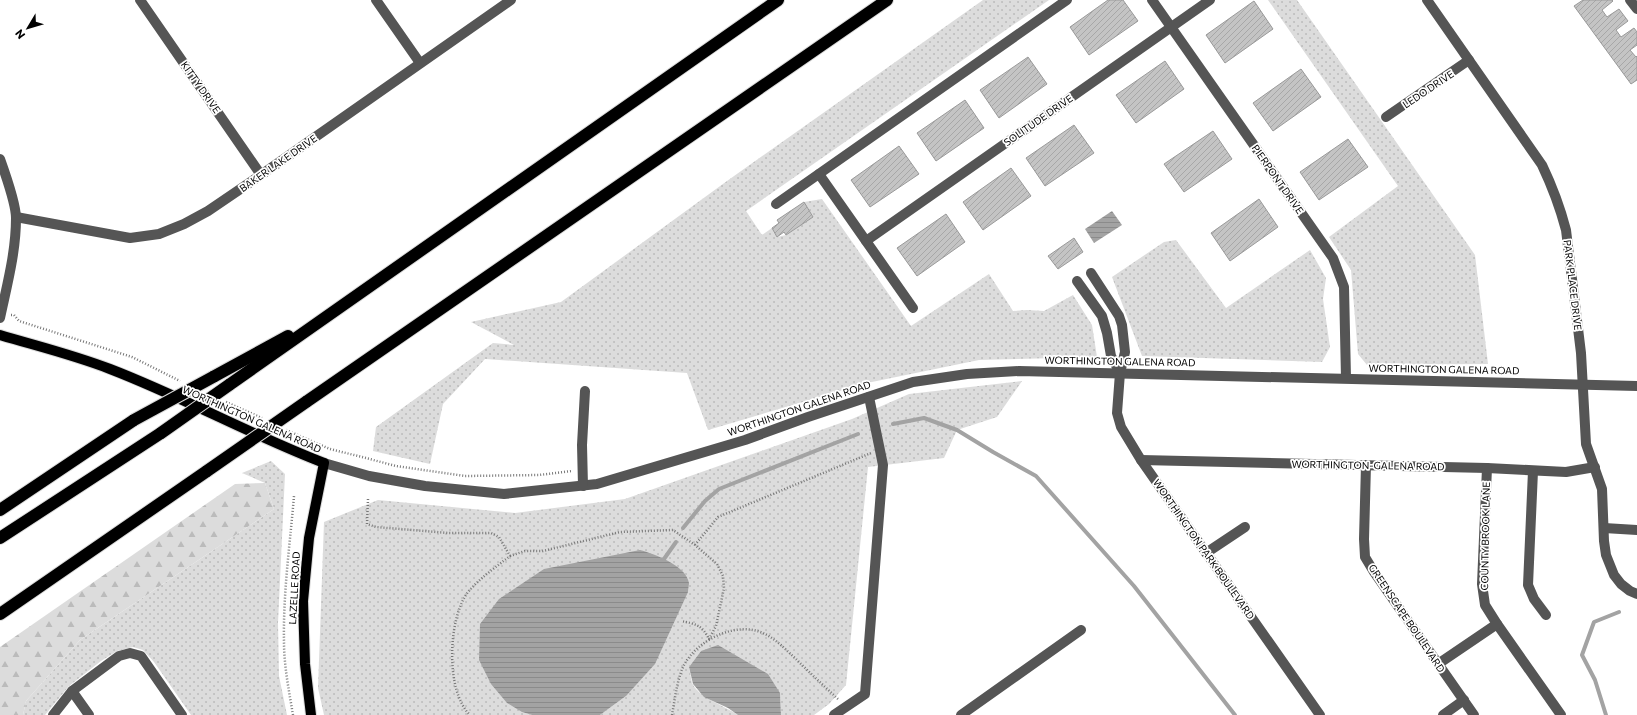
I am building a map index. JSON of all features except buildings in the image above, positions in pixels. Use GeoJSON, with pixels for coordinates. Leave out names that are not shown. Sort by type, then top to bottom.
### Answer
{"type":"FeatureCollection","features":[{"type":"Feature","properties":{"kind":"highway"},"geometry":{"type":"LineString","coordinates":[[0,538],[160,433],[778,0]]}},
{"type":"Feature","properties":{"kind":"highway"},"geometry":{"type":"LineString","coordinates":[[0,614],[887,0]]}},
{"type":"Feature","properties":{"kind":"highway"},"geometry":{"type":"LineString","coordinates":[[0,510],[134,420],[340,308]]}},
{"type":"Feature","properties":{"kind":"main road","name":"WORTHINGTON GALENA ROAD"},"geometry":{"type":"LineString","coordinates":[[0,336],[56,351],[110,369],[324,464]]}},
{"type":"Feature","properties":{"kind":"main road","name":"LAZELLE ROAD"},"geometry":{"type":"LineString","coordinates":[[311,715],[305,664],[303,601],[309,538],[324,464]]}},
{"type":"Feature","properties":{"kind":"street","name":"KITTY DRIVE"},"geometry":{"type":"LineString","coordinates":[[140,0],[261,175]]}},
{"type":"Feature","properties":{"kind":"street"},"geometry":{"type":"LineString","coordinates":[[376,0],[420,63]]}},
{"type":"Feature","properties":{"kind":"street","name":"BAKER LAKE DRIVE"},"geometry":{"type":"LineString","coordinates":[[16,217],[130,238],[159,234],[184,224],[208,211],[261,175],[511,0]]}},
{"type":"Feature","properties":{"kind":"street"},"geometry":{"type":"LineString","coordinates":[[776,204],[1067,0]]}},
{"type":"Feature","properties":{"kind":"street","name":"PIERPONT DRIVE"},"geometry":{"type":"LineString","coordinates":[[1152,0],[1333,258],[1344,287],[1346,378]]}},
{"type":"Feature","properties":{"kind":"street","name":"SOLITUDE DRIVE"},"geometry":{"type":"LineString","coordinates":[[866,241],[1210,0]]}},
{"type":"Feature","properties":{"kind":"street","name":"PARK PLACE DRIVE"},"geometry":{"type":"LineString","coordinates":[[1427,0],[1542,166],[1553,187],[1566,230],[1581,353],[1586,444],[1602,489],[1606,555],[1614,575],[1630,591],[1637,594]]}},
{"type":"Feature","properties":{"kind":"street"},"geometry":{"type":"LineString","coordinates":[[1630,0],[1637,10]]}},
{"type":"Feature","properties":{"kind":"street","name":"LEDO DRIVE"},"geometry":{"type":"LineString","coordinates":[[1386,117],[1469,60]]}},
{"type":"Feature","properties":{"kind":"street"},"geometry":{"type":"LineString","coordinates":[[0,159],[8,181],[16,217],[12,265],[0,318]]}},
{"type":"Feature","properties":{"kind":"street"},"geometry":{"type":"LineString","coordinates":[[819,174],[913,308]]}},
{"type":"Feature","properties":{"kind":"street","name":"WORTHINGTON PARK BOULEVARD"},"geometry":{"type":"LineString","coordinates":[[1091,273],[1113,306],[1120,320],[1125,352],[1120,373],[1117,412],[1121,427],[1141,460],[1320,715]]}},
{"type":"Feature","properties":{"kind":"street"},"geometry":{"type":"LineString","coordinates":[[1077,281],[1102,316],[1111,356],[1120,373]]}},
{"type":"Feature","properties":{"kind":"street","name":"WORTHINGTON GALENA ROAD"},"geometry":{"type":"LineString","coordinates":[[324,464],[370,476],[426,486],[504,494],[583,486],[604,482],[745,440],[913,382],[967,374],[1019,371],[1637,386]]}},
{"type":"Feature","properties":{"kind":"street"},"geometry":{"type":"LineString","coordinates":[[583,486],[582,444],[585,391]]}},
{"type":"Feature","properties":{"kind":"street"},"geometry":{"type":"LineString","coordinates":[[834,715],[865,694],[883,465],[869,397]]}},
{"type":"Feature","properties":{"kind":"street","name":"WORTHINGTON-GALENA ROAD"},"geometry":{"type":"LineString","coordinates":[[1141,460],[1487,468],[1566,472],[1595,467]]}},
{"type":"Feature","properties":{"kind":"street","name":"GREENSCAPE BOULEVARD"},"geometry":{"type":"LineString","coordinates":[[1366,465],[1365,557],[1474,715]]}},
{"type":"Feature","properties":{"kind":"street","name":"COUNTY BROOK LANE"},"geometry":{"type":"LineString","coordinates":[[1487,468],[1482,584],[1485,605],[1561,715]]}},
{"type":"Feature","properties":{"kind":"street"},"geometry":{"type":"LineString","coordinates":[[1533,470],[1528,585],[1534,599],[1546,615]]}},
{"type":"Feature","properties":{"kind":"street"},"geometry":{"type":"LineString","coordinates":[[1206,553],[1245,527]]}},
{"type":"Feature","properties":{"kind":"street"},"geometry":{"type":"LineString","coordinates":[[1604,528],[1637,530]]}},
{"type":"Feature","properties":{"kind":"street"},"geometry":{"type":"LineString","coordinates":[[1438,664],[1497,624]]}},
{"type":"Feature","properties":{"kind":"street"},"geometry":{"type":"LineString","coordinates":[[961,715],[1081,630]]}},
{"type":"Feature","properties":{"kind":"street"},"geometry":{"type":"LineString","coordinates":[[53,715],[72,691],[119,656],[130,653],[141,656],[182,715]]}},
{"type":"Feature","properties":{"kind":"street"},"geometry":{"type":"LineString","coordinates":[[72,691],[89,715]]}},
{"type":"Feature","properties":{"kind":"street"},"geometry":{"type":"LineString","coordinates":[[1443,715],[1464,700]]}},
{"type":"Feature","properties":{"kind":"path"},"geometry":{"type":"LineString","coordinates":[[695,545],[718,517],[880,449]]}},
{"type":"Feature","properties":{"kind":"path"},"geometry":{"type":"LineString","coordinates":[[293,715],[284,643],[285,601],[294,496]]}},
{"type":"Feature","properties":{"kind":"path"},"geometry":{"type":"LineString","coordinates":[[368,499],[367,524],[376,527],[448,533],[491,533],[498,537],[510,556]]}},
{"type":"Feature","properties":{"kind":"path"},"geometry":{"type":"LineString","coordinates":[[470,715],[459,698],[454,679],[452,642],[457,615],[468,593],[487,573],[510,556],[525,551],[542,551],[620,532],[673,530],[695,545],[717,564],[723,576],[724,588],[716,626],[709,639]]}},
{"type":"Feature","properties":{"kind":"path"},"geometry":{"type":"LineString","coordinates":[[681,621],[696,625],[705,631],[709,639]]}},
{"type":"Feature","properties":{"kind":"path"},"geometry":{"type":"LineString","coordinates":[[672,715],[684,665],[693,653],[709,639],[721,634],[749,629],[765,634],[780,645],[846,707]]}},
{"type":"Feature","properties":{"kind":"green space"},"geometry":{"type":"Polygon","coordinates":[[[983,0],[1049,0],[746,211],[762,235],[772,228],[777,237],[786,235],[813,217],[804,202],[822,199],[911,326],[989,274],[1013,311],[1044,311],[1073,295],[1092,325],[1097,357],[979,360],[867,383],[708,430],[687,373],[485,359],[443,404],[430,464],[373,451],[376,427],[493,343],[514,345],[471,322],[561,302],[727,181],[983,0]]]}},
{"type":"Feature","properties":{"kind":"green space"},"geometry":{"type":"Polygon","coordinates":[[[1268,0],[1297,0],[1475,255],[1488,364],[1367,365],[1358,354],[1351,270],[1329,237],[1398,186],[1268,0]]]}},
{"type":"Feature","properties":{"kind":"green space"},"geometry":{"type":"Polygon","coordinates":[[[1176,240],[1226,308],[1310,250],[1326,278],[1323,299],[1330,347],[1322,362],[1142,356],[1112,277],[1164,242],[1176,240]]]}},
{"type":"Feature","properties":{"kind":"green space"},"geometry":{"type":"Polygon","coordinates":[[[1022,381],[997,417],[957,430],[944,458],[868,467],[846,685],[829,704],[814,715],[781,715],[780,693],[701,651],[689,667],[692,683],[700,693],[738,715],[600,715],[626,696],[522,712],[532,715],[324,715],[318,688],[324,522],[378,500],[515,513],[625,499],[852,419],[909,394],[1022,381]]]}},
{"type":"Feature","properties":{"kind":"green space"},"geometry":{"type":"Polygon","coordinates":[[[271,461],[285,474],[278,623],[279,676],[287,715],[191,715],[154,662],[143,650],[133,647],[117,651],[101,661],[69,686],[45,715],[23,715],[26,701],[80,640],[274,509],[265,483],[242,473],[271,461]]]}},
{"type":"Feature","properties":{"kind":"green space"},"geometry":{"type":"Polygon","coordinates":[[[265,483],[274,509],[80,640],[26,701],[23,715],[0,715],[0,647],[235,484],[265,483]]]}},
{"type":"Feature","properties":{"kind":"shaded area"},"geometry":{"type":"Polygon","coordinates":[[[1112,211],[1122,225],[1094,243],[1085,229],[1112,211]]]}},
{"type":"Feature","properties":{"kind":"shaded area"},"geometry":{"type":"Polygon","coordinates":[[[640,550],[669,561],[682,571],[687,577],[689,583],[688,592],[655,664],[626,696],[600,715],[532,715],[522,712],[507,703],[491,684],[479,660],[480,624],[499,599],[544,569],[640,550]]]}},
{"type":"Feature","properties":{"kind":"shaded area"},"geometry":{"type":"Polygon","coordinates":[[[718,645],[768,674],[780,693],[781,715],[738,715],[728,708],[704,697],[693,684],[689,667],[701,651],[718,645]]]}},
{"type":"Feature","properties":{"kind":"waterway"},"geometry":{"type":"LineString","coordinates":[[893,424],[924,418],[957,430],[1036,476],[1134,586],[1235,715]]}},
{"type":"Feature","properties":{"kind":"waterway"},"geometry":{"type":"LineString","coordinates":[[683,528],[705,501],[719,489],[858,434]]}},
{"type":"Feature","properties":{"kind":"waterway"},"geometry":{"type":"LineString","coordinates":[[664,559],[676,542]]}},
{"type":"Feature","properties":{"kind":"waterway"},"geometry":{"type":"LineString","coordinates":[[1606,715],[1595,680],[1582,655],[1594,622],[1619,612]]}}]}
